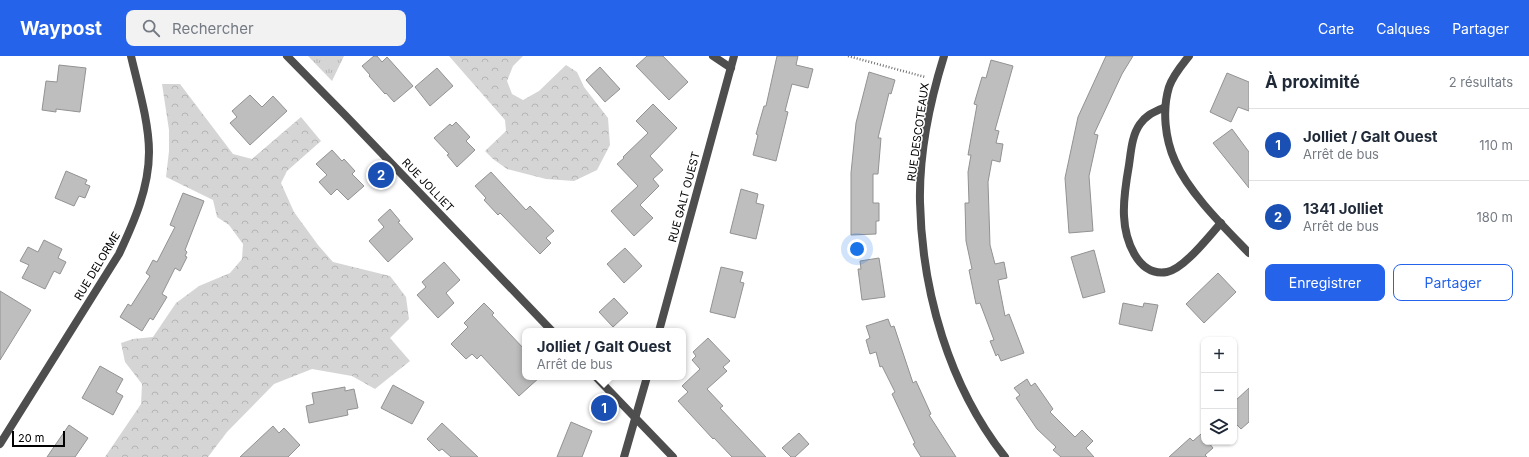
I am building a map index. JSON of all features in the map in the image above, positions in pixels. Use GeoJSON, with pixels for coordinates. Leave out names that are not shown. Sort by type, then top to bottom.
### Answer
{"type":"FeatureCollection","features":[{"type":"Feature","properties":{"kind":"street","name":"RUE DELORME"},"geometry":{"type":"LineString","coordinates":[[0,444],[119,254],[132,227],[140,205],[146,184],[150,150],[131,56]]}},
{"type":"Feature","properties":{"kind":"street","name":"RUE JOLLIET"},"geometry":{"type":"LineString","coordinates":[[287,56],[549,328]]}},
{"type":"Feature","properties":{"kind":"street"},"geometry":{"type":"LineString","coordinates":[[713,56],[731,68]]}},
{"type":"Feature","properties":{"kind":"street","name":"RUE GALT OUEST"},"geometry":{"type":"LineString","coordinates":[[660,328],[734,56]]}},
{"type":"Feature","properties":{"kind":"street","name":"RUE DESCOTEAUX"},"geometry":{"type":"LineString","coordinates":[[944,56],[930,109],[923,159],[920,202],[930,296],[945,344],[965,394],[993,441],[1005,457]]}},
{"type":"Feature","properties":{"kind":"street"},"geometry":{"type":"LineString","coordinates":[[1189,56],[1170,85],[1165,107],[1169,139],[1175,161],[1200,198],[1249,253]]}},
{"type":"Feature","properties":{"kind":"street"},"geometry":{"type":"LineString","coordinates":[[1165,107],[1148,115],[1139,125],[1132,142],[1124,194],[1124,217],[1132,250],[1140,262],[1150,270],[1167,272],[1179,266],[1221,223]]}},
{"type":"Feature","properties":{"kind":"street"},"geometry":{"type":"LineString","coordinates":[[599,380],[673,457]]}},
{"type":"Feature","properties":{"kind":"street"},"geometry":{"type":"LineString","coordinates":[[624,457],[646,380]]}},
{"type":"Feature","properties":{"kind":"path"},"geometry":{"type":"LineString","coordinates":[[848,56],[937,80]]}},
{"type":"Feature","properties":{"kind":"green space"},"geometry":{"type":"Polygon","coordinates":[[[308,56],[344,56],[332,81],[308,56]]]}},
{"type":"Feature","properties":{"kind":"green space"},"geometry":{"type":"Polygon","coordinates":[[[449,56],[523,56],[513,66],[507,81],[512,94],[523,100],[539,91],[566,65],[577,72],[584,87],[608,118],[610,145],[597,170],[574,181],[546,179],[507,169],[493,159],[485,151],[506,131],[505,120],[449,56]]]}},
{"type":"Feature","properties":{"kind":"green space"},"geometry":{"type":"Polygon","coordinates":[[[162,84],[180,84],[233,154],[252,159],[301,117],[321,141],[287,171],[281,183],[294,212],[318,245],[333,262],[390,276],[406,297],[409,319],[390,338],[410,361],[375,389],[352,376],[312,369],[274,384],[227,432],[208,457],[105,457],[141,404],[142,384],[125,362],[121,343],[133,339],[153,337],[176,303],[199,286],[230,273],[242,259],[243,244],[229,225],[217,217],[213,200],[166,177],[169,151],[169,130],[162,84]]]}},
{"type":"Feature","properties":{"kind":"building"},"geometry":{"type":"Polygon","coordinates":[[[374,56],[377,56],[382,62],[387,57],[413,86],[394,102],[369,76],[370,75],[362,66],[374,56]]]}},
{"type":"Feature","properties":{"kind":"building"},"geometry":{"type":"Polygon","coordinates":[[[647,56],[663,56],[688,82],[669,100],[636,66],[647,56]]]}},
{"type":"Feature","properties":{"kind":"building"},"geometry":{"type":"Polygon","coordinates":[[[777,56],[798,56],[796,65],[813,69],[808,88],[792,84],[785,111],[788,112],[776,161],[753,155],[758,135],[756,134],[764,106],[766,106],[777,56]]]}},
{"type":"Feature","properties":{"kind":"building"},"geometry":{"type":"Polygon","coordinates":[[[1106,56],[1133,56],[1122,74],[1094,134],[1098,135],[1089,176],[1093,231],[1069,233],[1065,178],[1078,117],[1106,56]]]}},
{"type":"Feature","properties":{"kind":"building"},"geometry":{"type":"Polygon","coordinates":[[[991,60],[1013,66],[995,130],[999,131],[996,143],[1003,144],[1000,162],[992,160],[988,182],[990,245],[995,264],[1004,262],[1007,278],[998,280],[1005,316],[1009,314],[1024,353],[1001,361],[998,354],[996,356],[990,341],[994,340],[980,303],[976,304],[969,270],[972,269],[966,241],[965,203],[969,203],[968,172],[971,155],[968,155],[977,105],[974,104],[982,77],[986,78],[991,60]]]}},
{"type":"Feature","properties":{"kind":"building"},"geometry":{"type":"Polygon","coordinates":[[[59,65],[86,68],[80,112],[56,109],[56,112],[42,110],[46,81],[57,82],[59,65]]]}},
{"type":"Feature","properties":{"kind":"building"},"geometry":{"type":"Polygon","coordinates":[[[600,67],[620,89],[605,102],[586,80],[600,67]]]}},
{"type":"Feature","properties":{"kind":"building"},"geometry":{"type":"Polygon","coordinates":[[[437,68],[453,86],[430,106],[415,87],[437,68]]]}},
{"type":"Feature","properties":{"kind":"building"},"geometry":{"type":"Polygon","coordinates":[[[869,72],[895,80],[891,94],[889,93],[878,138],[881,138],[878,174],[873,174],[873,203],[879,203],[879,221],[876,221],[876,234],[851,235],[851,173],[856,123],[869,72]]]}},
{"type":"Feature","properties":{"kind":"building"},"geometry":{"type":"Polygon","coordinates":[[[1227,73],[1249,82],[1249,111],[1238,107],[1231,122],[1210,112],[1227,73]]]}},
{"type":"Feature","properties":{"kind":"building"},"geometry":{"type":"Polygon","coordinates":[[[250,95],[262,107],[273,96],[287,111],[250,145],[230,123],[237,117],[232,111],[250,95]]]}},
{"type":"Feature","properties":{"kind":"building"},"geometry":{"type":"Polygon","coordinates":[[[653,104],[677,128],[650,156],[663,170],[653,179],[659,186],[640,205],[653,218],[634,236],[611,211],[638,186],[617,164],[648,133],[636,121],[653,104]]]}},
{"type":"Feature","properties":{"kind":"building"},"geometry":{"type":"Polygon","coordinates":[[[456,122],[470,137],[466,141],[475,150],[457,167],[447,155],[449,154],[434,138],[450,124],[452,126],[456,122]]]}},
{"type":"Feature","properties":{"kind":"building"},"geometry":{"type":"Polygon","coordinates":[[[1232,129],[1249,152],[1249,188],[1213,143],[1232,129]]]}},
{"type":"Feature","properties":{"kind":"building"},"geometry":{"type":"Polygon","coordinates":[[[332,150],[342,161],[344,159],[355,171],[352,174],[364,186],[348,200],[337,189],[331,195],[319,182],[327,175],[316,164],[332,150]]]}},
{"type":"Feature","properties":{"kind":"building"},"geometry":{"type":"Polygon","coordinates":[[[66,171],[87,180],[85,184],[90,186],[85,198],[79,196],[74,206],[55,198],[66,171]]]}},
{"type":"Feature","properties":{"kind":"building"},"geometry":{"type":"Polygon","coordinates":[[[491,172],[526,210],[530,206],[554,231],[546,238],[551,243],[540,254],[500,213],[498,215],[484,200],[486,198],[475,186],[491,172]]]}},
{"type":"Feature","properties":{"kind":"building"},"geometry":{"type":"Polygon","coordinates":[[[741,189],[758,194],[756,203],[764,205],[756,239],[730,233],[741,189]]]}},
{"type":"Feature","properties":{"kind":"building"},"geometry":{"type":"Polygon","coordinates":[[[183,193],[204,201],[185,250],[187,252],[185,256],[187,257],[180,271],[175,268],[162,294],[167,297],[153,320],[150,318],[142,331],[120,317],[128,304],[131,306],[150,276],[146,273],[153,260],[157,262],[175,227],[170,225],[183,193]]]}},
{"type":"Feature","properties":{"kind":"building"},"geometry":{"type":"Polygon","coordinates":[[[390,209],[400,221],[398,222],[413,239],[388,262],[369,241],[384,227],[378,220],[390,209]]]}},
{"type":"Feature","properties":{"kind":"building"},"geometry":{"type":"Polygon","coordinates":[[[44,240],[62,249],[58,258],[66,262],[60,274],[54,271],[45,289],[22,278],[29,265],[20,261],[28,247],[38,252],[44,240]]]}},
{"type":"Feature","properties":{"kind":"building"},"geometry":{"type":"Polygon","coordinates":[[[625,248],[642,266],[624,283],[607,264],[625,248]]]}},
{"type":"Feature","properties":{"kind":"building"},"geometry":{"type":"Polygon","coordinates":[[[1094,250],[1105,292],[1083,298],[1071,257],[1094,250]]]}},
{"type":"Feature","properties":{"kind":"building"},"geometry":{"type":"Polygon","coordinates":[[[879,258],[885,297],[862,300],[858,269],[861,269],[860,261],[879,258]]]}},
{"type":"Feature","properties":{"kind":"building"},"geometry":{"type":"Polygon","coordinates":[[[444,262],[460,280],[446,293],[454,303],[438,318],[417,295],[426,287],[422,282],[444,262]]]}},
{"type":"Feature","properties":{"kind":"building"},"geometry":{"type":"Polygon","coordinates":[[[721,267],[743,272],[740,282],[744,283],[735,318],[710,312],[721,267]]]}},
{"type":"Feature","properties":{"kind":"building"},"geometry":{"type":"Polygon","coordinates":[[[1218,273],[1236,292],[1204,323],[1186,304],[1218,273]]]}},
{"type":"Feature","properties":{"kind":"building"},"geometry":{"type":"Polygon","coordinates":[[[0,291],[31,310],[0,360],[0,291]]]}},
{"type":"Feature","properties":{"kind":"building"},"geometry":{"type":"Polygon","coordinates":[[[614,298],[628,313],[613,327],[599,312],[614,298]]]}},
{"type":"Feature","properties":{"kind":"building"},"geometry":{"type":"Polygon","coordinates":[[[484,303],[494,313],[492,315],[522,347],[522,380],[537,380],[519,396],[481,355],[477,359],[472,354],[466,359],[451,344],[468,327],[464,323],[484,303]]]}},
{"type":"Feature","properties":{"kind":"building"},"geometry":{"type":"Polygon","coordinates":[[[1123,303],[1143,307],[1144,303],[1158,305],[1152,331],[1119,324],[1123,303]]]}},
{"type":"Feature","properties":{"kind":"building"},"geometry":{"type":"Polygon","coordinates":[[[888,319],[891,327],[894,326],[913,383],[916,381],[931,414],[929,415],[956,457],[921,457],[913,444],[915,443],[892,394],[895,392],[882,366],[880,367],[876,352],[870,354],[866,340],[870,338],[866,326],[888,319]]]}},
{"type":"Feature","properties":{"kind":"building"},"geometry":{"type":"Polygon","coordinates":[[[708,338],[730,361],[723,367],[727,371],[707,389],[723,406],[720,408],[766,457],[732,457],[678,401],[688,392],[682,386],[700,369],[692,360],[696,356],[693,352],[708,338]]]}},
{"type":"Feature","properties":{"kind":"building"},"geometry":{"type":"Polygon","coordinates":[[[100,366],[123,379],[116,392],[123,396],[113,415],[82,398],[100,366]]]}},
{"type":"Feature","properties":{"kind":"building"},"geometry":{"type":"Polygon","coordinates":[[[1027,379],[1031,386],[1035,383],[1053,409],[1050,412],[1075,437],[1082,430],[1093,441],[1086,448],[1094,457],[1061,457],[1053,450],[1056,447],[1037,429],[1016,398],[1020,395],[1014,388],[1027,379]]]}},
{"type":"Feature","properties":{"kind":"building"},"geometry":{"type":"Polygon","coordinates":[[[393,385],[424,402],[412,424],[381,408],[393,385]]]}},
{"type":"Feature","properties":{"kind":"building"},"geometry":{"type":"Polygon","coordinates":[[[345,387],[345,391],[354,389],[358,408],[347,410],[348,415],[309,423],[306,406],[314,404],[312,393],[345,387]]]}},
{"type":"Feature","properties":{"kind":"building"},"geometry":{"type":"Polygon","coordinates":[[[1249,388],[1249,422],[1241,429],[1237,425],[1237,399],[1249,388]]]}},
{"type":"Feature","properties":{"kind":"building"},"geometry":{"type":"Polygon","coordinates":[[[571,422],[592,431],[582,457],[557,457],[571,422]]]}},
{"type":"Feature","properties":{"kind":"building"},"geometry":{"type":"Polygon","coordinates":[[[442,423],[478,457],[451,457],[442,449],[439,451],[427,439],[442,423]]]}},
{"type":"Feature","properties":{"kind":"building"},"geometry":{"type":"Polygon","coordinates":[[[69,425],[88,438],[75,457],[47,457],[69,425]]]}},
{"type":"Feature","properties":{"kind":"building"},"geometry":{"type":"Polygon","coordinates":[[[273,426],[279,433],[284,428],[300,445],[288,457],[240,457],[273,426]]]}},
{"type":"Feature","properties":{"kind":"building"},"geometry":{"type":"Polygon","coordinates":[[[799,433],[809,444],[795,457],[791,457],[782,448],[799,433]]]}},
{"type":"Feature","properties":{"kind":"building"},"geometry":{"type":"Polygon","coordinates":[[[1201,434],[1201,445],[1210,445],[1213,448],[1205,455],[1207,457],[1169,457],[1190,438],[1193,441],[1201,434]]]}},
{"type":"Feature","properties":{"kind":"place","name":"1341 Jolliet"},"geometry":{"type":"Point","coordinates":[381,175]}},
{"type":"Feature","properties":{"kind":"place","name":"Jolliet / Galt Ouest"},"geometry":{"type":"Point","coordinates":[604,408]}}]}
